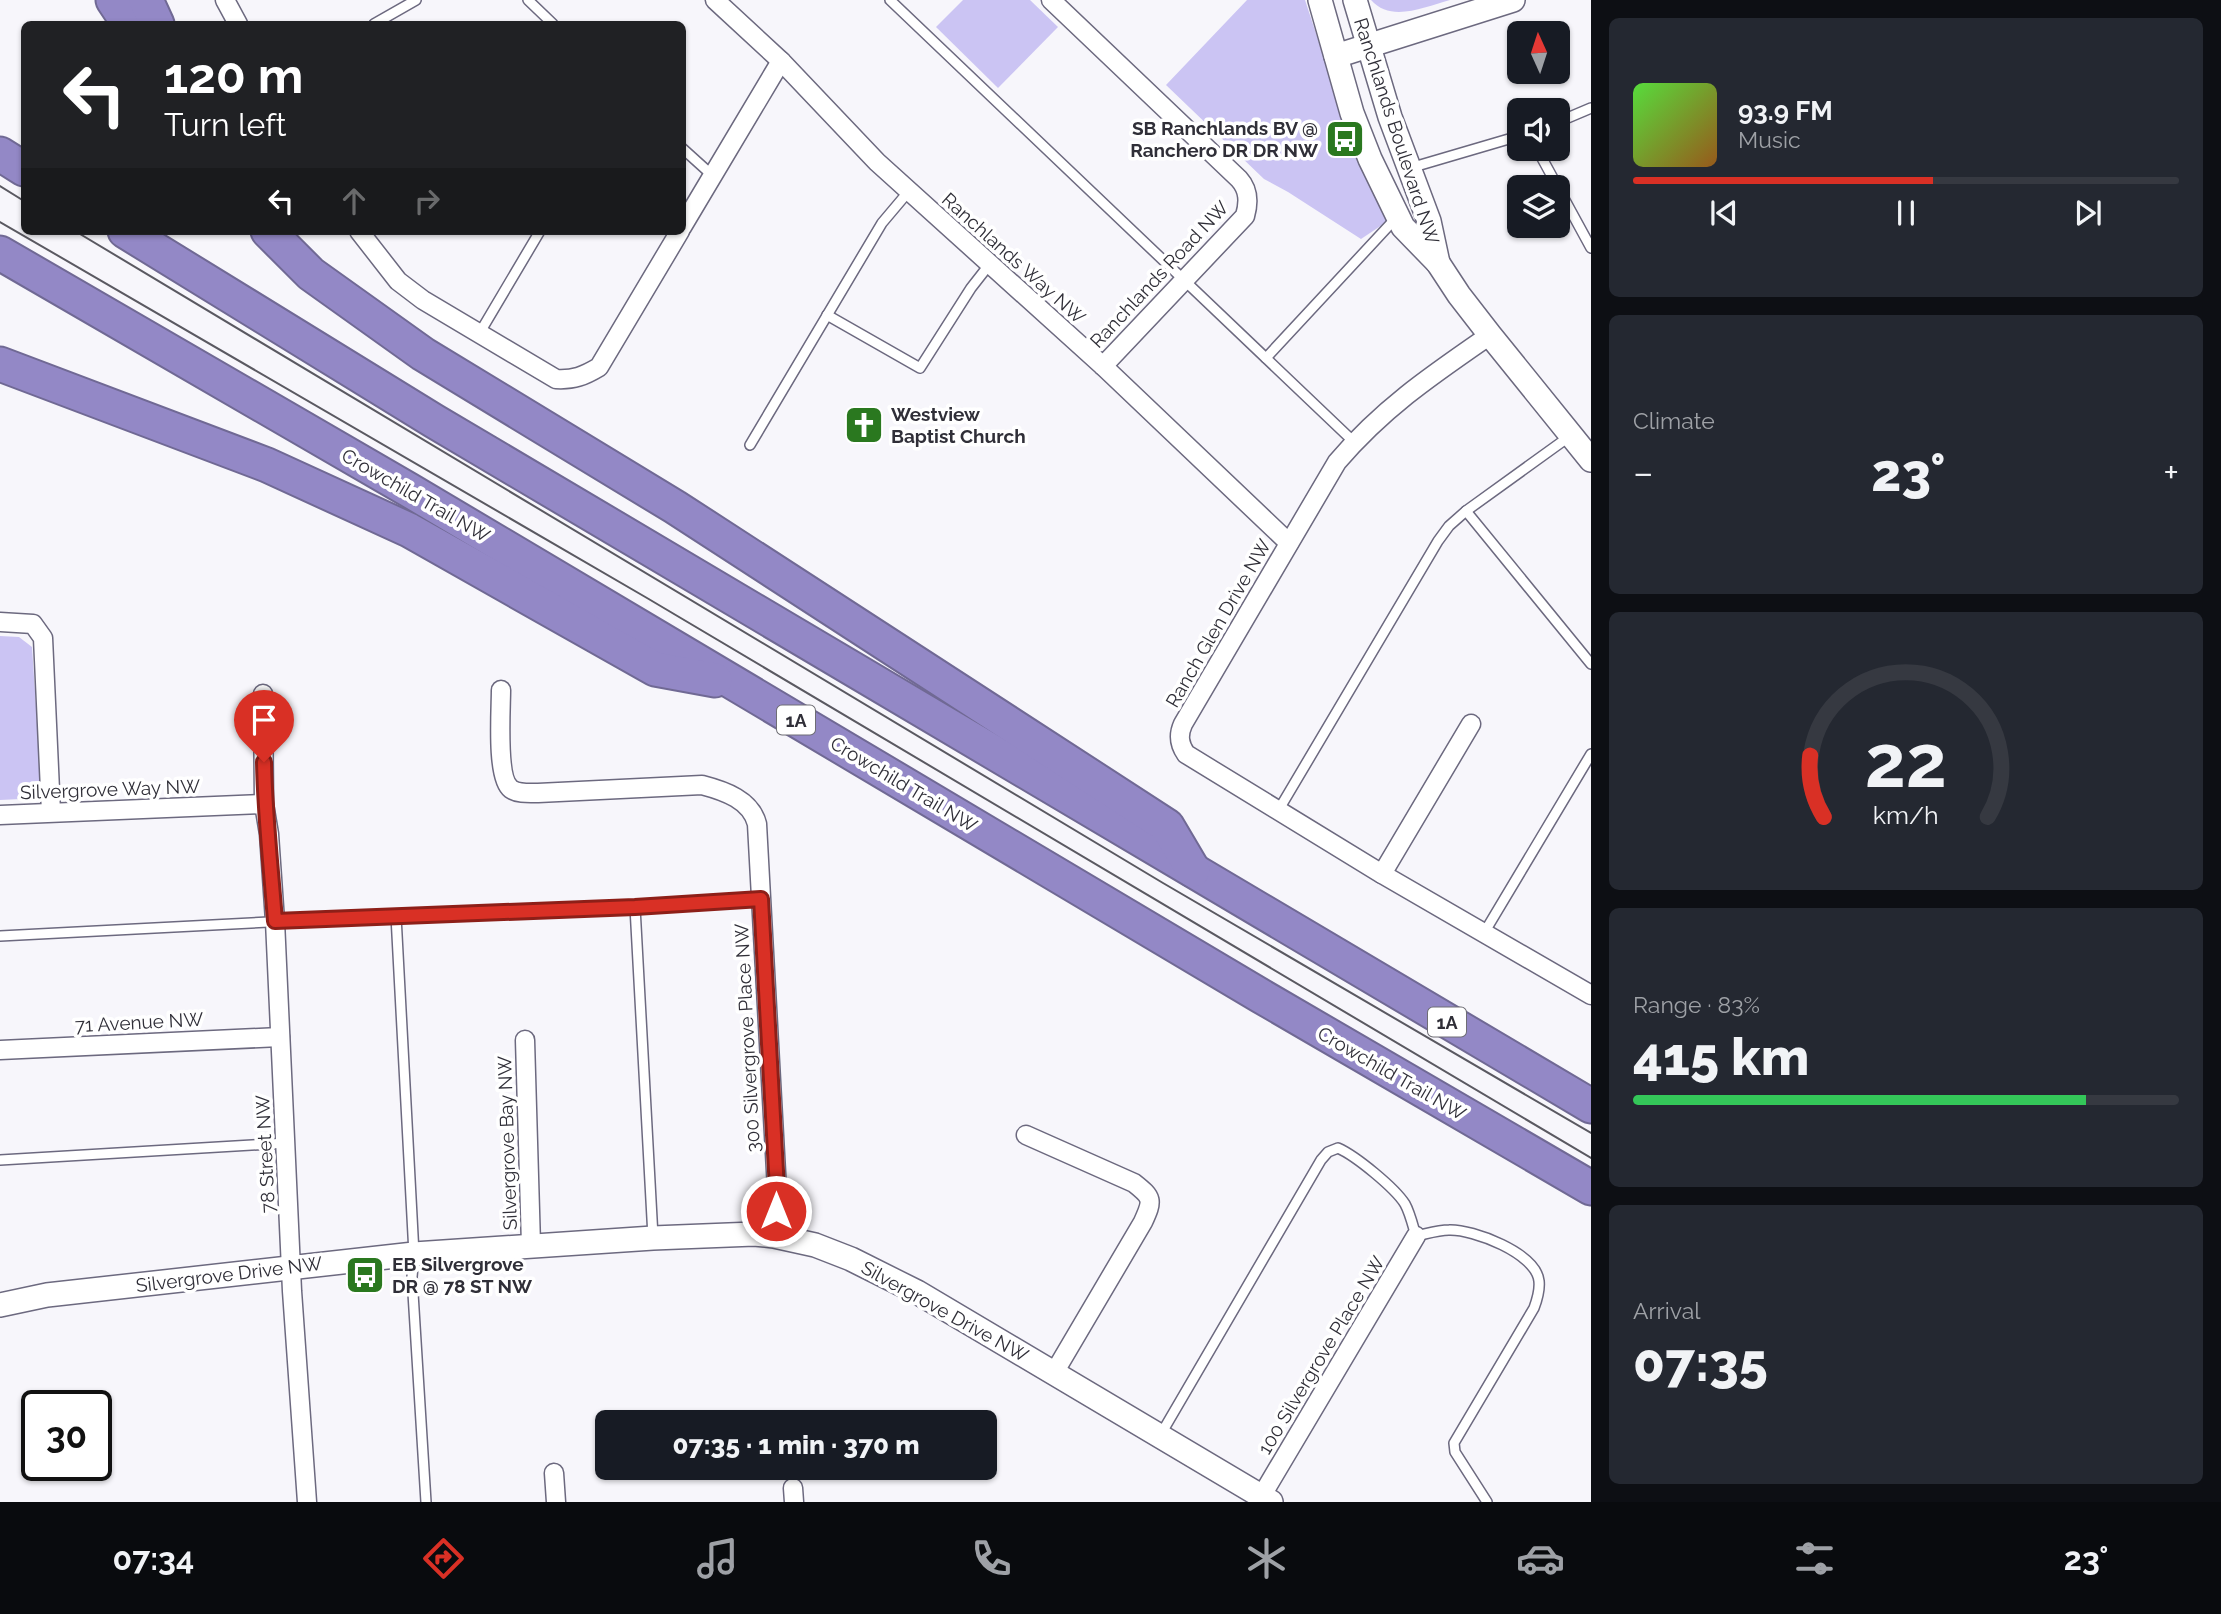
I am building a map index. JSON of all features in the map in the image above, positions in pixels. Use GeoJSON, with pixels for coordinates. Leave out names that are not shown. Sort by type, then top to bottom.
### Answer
{"type":"FeatureCollection","features":[{"type":"Feature","properties":{"kind":"highway"},"geometry":{"type":"LineString","coordinates":[[113,0],[127,21]]}},
{"type":"Feature","properties":{"kind":"highway"},"geometry":{"type":"LineString","coordinates":[[146,0],[156,21]]}},
{"type":"Feature","properties":{"kind":"highway"},"geometry":{"type":"LineString","coordinates":[[0,154],[21,167]]}},
{"type":"Feature","properties":{"kind":"highway","name":"1A"},"geometry":{"type":"LineString","coordinates":[[132,235],[423,414],[1591,1106]]}},
{"type":"Feature","properties":{"kind":"highway"},"geometry":{"type":"LineString","coordinates":[[272,235],[311,274],[423,354],[675,507],[1167,826],[1194,872]]}},
{"type":"Feature","properties":{"kind":"highway","name":"Crowchild Trail NW"},"geometry":{"type":"LineString","coordinates":[[0,253],[409,490],[1261,996],[1591,1188]]}},
{"type":"Feature","properties":{"kind":"highway"},"geometry":{"type":"LineString","coordinates":[[0,364],[267,465],[409,530],[655,669],[735,683]]}},
{"type":"Feature","properties":{"kind":"street"},"geometry":{"type":"LineString","coordinates":[[225,0],[236,21]]}},
{"type":"Feature","properties":{"kind":"street","name":"Ranchlands Way NW"},"geometry":{"type":"LineString","coordinates":[[715,0],[781,61],[877,162],[1103,366],[1289,543]]}},
{"type":"Feature","properties":{"kind":"street","name":"Ranchlands Road NW"},"geometry":{"type":"LineString","coordinates":[[1051,0],[1245,186],[1248,194],[1245,216],[1103,366]]}},
{"type":"Feature","properties":{"kind":"street","name":"Ranchlands Boulevard NW"},"geometry":{"type":"LineString","coordinates":[[1320,0],[1357,125],[1381,184],[1403,227],[1437,263],[1490,335],[1591,460]]}},
{"type":"Feature","properties":{"kind":"street","name":"Ranchlands Boulevard NW"},"geometry":{"type":"LineString","coordinates":[[1355,0],[1408,169],[1429,221],[1437,263]]}},
{"type":"Feature","properties":{"kind":"street"},"geometry":{"type":"LineString","coordinates":[[1336,56],[1513,0]]}},
{"type":"Feature","properties":{"kind":"street"},"geometry":{"type":"LineString","coordinates":[[686,221],[781,61]]}},
{"type":"Feature","properties":{"kind":"street"},"geometry":{"type":"LineString","coordinates":[[364,235],[398,281],[423,300],[556,379],[572,380],[599,366],[677,235]]}},
{"type":"Feature","properties":{"kind":"street","name":"Ranch Glen Drive NW"},"geometry":{"type":"LineString","coordinates":[[1490,335],[1413,388],[1337,461],[1183,724],[1180,737],[1186,754],[1382,874],[1590,992]]}},
{"type":"Feature","properties":{"kind":"street"},"geometry":{"type":"LineString","coordinates":[[0,622],[33,624],[43,638],[51,812]]}},
{"type":"Feature","properties":{"kind":"street","name":"300 Silvergrove Place NW"},"geometry":{"type":"LineString","coordinates":[[501,690],[503,767],[505,782],[511,789],[523,793],[538,793],[702,785],[744,803],[754,813],[757,824],[777,1189],[774,1236]]}},
{"type":"Feature","properties":{"kind":"street","name":"78 Street NW"},"geometry":{"type":"LineString","coordinates":[[263,694],[264,804],[275,921],[291,1266],[307,1502]]}},
{"type":"Feature","properties":{"kind":"street"},"geometry":{"type":"LineString","coordinates":[[1382,874],[1471,724]]}},
{"type":"Feature","properties":{"kind":"street","name":"Silvergrove Way NW"},"geometry":{"type":"LineString","coordinates":[[0,815],[264,804]]}},
{"type":"Feature","properties":{"kind":"street","name":"71 Avenue NW"},"geometry":{"type":"LineString","coordinates":[[0,1050],[280,1037]]}},
{"type":"Feature","properties":{"kind":"street","name":"Silvergrove Bay NW"},"geometry":{"type":"LineString","coordinates":[[525,1040],[531,1245]]}},
{"type":"Feature","properties":{"kind":"street"},"geometry":{"type":"LineString","coordinates":[[1026,1135],[1134,1182],[1148,1194],[1151,1201],[1143,1222],[1054,1373]]}},
{"type":"Feature","properties":{"kind":"street","name":"Silvergrove Drive NW"},"geometry":{"type":"LineString","coordinates":[[0,1305],[47,1295],[414,1254],[653,1238],[754,1234],[774,1236],[815,1245],[851,1259],[917,1292],[1263,1500]]}},
{"type":"Feature","properties":{"kind":"street","name":"100 Silvergrove Place NW"},"geometry":{"type":"LineString","coordinates":[[1263,1500],[1416,1236]]}},
{"type":"Feature","properties":{"kind":"street"},"geometry":{"type":"LineString","coordinates":[[554,1474],[556,1502]]}},
{"type":"Feature","properties":{"kind":"lane"},"geometry":{"type":"LineString","coordinates":[[379,21],[416,0]]}},
{"type":"Feature","properties":{"kind":"lane"},"geometry":{"type":"LineString","coordinates":[[528,0],[550,21]]}},
{"type":"Feature","properties":{"kind":"lane"},"geometry":{"type":"LineString","coordinates":[[890,0],[1354,442]]}},
{"type":"Feature","properties":{"kind":"lane"},"geometry":{"type":"LineString","coordinates":[[1570,117],[1591,108]]}},
{"type":"Feature","properties":{"kind":"lane"},"geometry":{"type":"LineString","coordinates":[[1408,169],[1507,140]]}},
{"type":"Feature","properties":{"kind":"lane"},"geometry":{"type":"LineString","coordinates":[[686,152],[713,176]]}},
{"type":"Feature","properties":{"kind":"lane"},"geometry":{"type":"LineString","coordinates":[[1544,161],[1591,248]]}},
{"type":"Feature","properties":{"kind":"lane"},"geometry":{"type":"LineString","coordinates":[[750,444],[882,223],[909,191]]}},
{"type":"Feature","properties":{"kind":"lane"},"geometry":{"type":"LineString","coordinates":[[1266,358],[1397,216]]}},
{"type":"Feature","properties":{"kind":"lane"},"geometry":{"type":"LineString","coordinates":[[479,334],[538,235]]}},
{"type":"Feature","properties":{"kind":"lane"},"geometry":{"type":"LineString","coordinates":[[827,315],[920,368],[971,288],[989,265]]}},
{"type":"Feature","properties":{"kind":"lane"},"geometry":{"type":"LineString","coordinates":[[1278,811],[1449,526],[1571,435]]}},
{"type":"Feature","properties":{"kind":"lane"},"geometry":{"type":"LineString","coordinates":[[1466,511],[1591,664]]}},
{"type":"Feature","properties":{"kind":"lane"},"geometry":{"type":"LineString","coordinates":[[1484,933],[1591,754]]}},
{"type":"Feature","properties":{"kind":"lane"},"geometry":{"type":"LineString","coordinates":[[0,936],[761,899]]}},
{"type":"Feature","properties":{"kind":"lane"},"geometry":{"type":"LineString","coordinates":[[635,907],[653,1238]]}},
{"type":"Feature","properties":{"kind":"lane"},"geometry":{"type":"LineString","coordinates":[[396,916],[414,1254],[412,1277],[426,1502]]}},
{"type":"Feature","properties":{"kind":"lane"},"geometry":{"type":"LineString","coordinates":[[0,1160],[286,1143]]}},
{"type":"Feature","properties":{"kind":"lane"},"geometry":{"type":"LineString","coordinates":[[1160,1436],[1321,1160],[1328,1152],[1338,1148],[1350,1153],[1385,1183],[1405,1205],[1416,1236],[1450,1230],[1478,1236],[1522,1256],[1534,1267],[1539,1280],[1534,1308],[1454,1443],[1455,1452],[1487,1502]]}},
{"type":"Feature","properties":{"kind":"shaded area"},"geometry":{"type":"Polygon","coordinates":[[[963,0],[1030,0],[1058,27],[998,88],[936,27],[963,0]]]}},
{"type":"Feature","properties":{"kind":"shaded area"},"geometry":{"type":"Polygon","coordinates":[[[1247,0],[1305,0],[1356,155],[1388,221],[1361,239],[1264,179],[1166,85],[1247,0]]]}},
{"type":"Feature","properties":{"kind":"shaded area"},"geometry":{"type":"Polygon","coordinates":[[[1371,0],[1450,0],[1398,12],[1379,7],[1371,0]]]}},
{"type":"Feature","properties":{"kind":"shaded area"},"geometry":{"type":"Polygon","coordinates":[[[0,636],[19,637],[32,647],[41,781],[21,799],[0,800],[0,636]]]}},
{"type":"Feature","properties":{"kind":"tram line"},"geometry":{"type":"LineString","coordinates":[[0,186],[21,199]]}},
{"type":"Feature","properties":{"kind":"tram line"},"geometry":{"type":"LineString","coordinates":[[0,222],[21,234]]}},
{"type":"Feature","properties":{"kind":"tram line"},"geometry":{"type":"LineString","coordinates":[[22,235],[647,598],[1591,1158]]}},
{"type":"Feature","properties":{"kind":"tram line"},"geometry":{"type":"LineString","coordinates":[[82,235],[1163,883],[1591,1133]]}},
{"type":"Feature","properties":{"kind":"place","name":"SB Ranchlands BV @ Ranchero DR DR NW"},"geometry":{"type":"Point","coordinates":[1345,139]}},
{"type":"Feature","properties":{"kind":"place","name":"Westview Baptist Church"},"geometry":{"type":"Point","coordinates":[864,425]}},
{"type":"Feature","properties":{"kind":"place","name":"EB Silvergrove DR @ 78 ST NW"},"geometry":{"type":"Point","coordinates":[365,1275]}},
{"type":"Feature","properties":{"kind":"route"},"geometry":{"type":"LineString","coordinates":[[264,762],[264,804],[275,921],[635,907],[761,899],[776,1211]]}}]}
